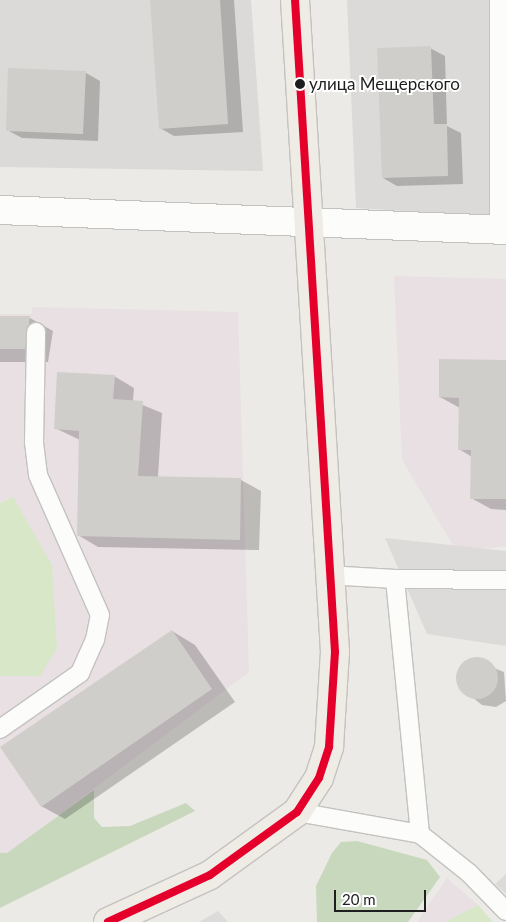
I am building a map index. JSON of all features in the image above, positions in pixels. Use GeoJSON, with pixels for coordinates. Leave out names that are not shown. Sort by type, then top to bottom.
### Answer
{"type":"FeatureCollection","features":[{"type":"Feature","properties":{"kind":"main road"},"geometry":{"type":"LineString","coordinates":[[109,922],[210,876],[297,812],[319,778],[335,708],[335,652],[327,575],[295,0]]}},
{"type":"Feature","properties":{"kind":"street"},"geometry":{"type":"LineString","coordinates":[[0,210],[306,220],[502,230]]}},
{"type":"Feature","properties":{"kind":"lane"},"geometry":{"type":"LineString","coordinates":[[500,0],[502,230]]}},
{"type":"Feature","properties":{"kind":"lane"},"geometry":{"type":"LineString","coordinates":[[0,729],[80,673],[95,640],[100,615],[38,475],[34,441],[36,332]]}},
{"type":"Feature","properties":{"kind":"lane"},"geometry":{"type":"LineString","coordinates":[[327,575],[395,579],[506,580]]}},
{"type":"Feature","properties":{"kind":"lane"},"geometry":{"type":"LineString","coordinates":[[395,579],[420,834]]}},
{"type":"Feature","properties":{"kind":"lane"},"geometry":{"type":"LineString","coordinates":[[297,812],[420,834],[469,873],[506,911]]}},
{"type":"Feature","properties":{"kind":"shaded area"},"geometry":{"type":"Polygon","coordinates":[[[0,0],[251,0],[263,171],[0,167],[0,0]]]}},
{"type":"Feature","properties":{"kind":"shaded area"},"geometry":{"type":"Polygon","coordinates":[[[347,0],[506,0],[506,217],[356,208],[347,0]]]}},
{"type":"Feature","properties":{"kind":"shaded area"},"geometry":{"type":"Polygon","coordinates":[[[394,276],[506,279],[506,546],[457,552],[402,460],[394,276]]]}},
{"type":"Feature","properties":{"kind":"shaded area"},"geometry":{"type":"Polygon","coordinates":[[[33,307],[238,312],[249,672],[7,854],[0,853],[0,314],[31,314],[33,307]]]}},
{"type":"Feature","properties":{"kind":"shaded area"},"geometry":{"type":"Polygon","coordinates":[[[385,538],[506,551],[506,646],[427,634],[385,538]]]}},
{"type":"Feature","properties":{"kind":"shaded area"},"geometry":{"type":"Polygon","coordinates":[[[506,874],[506,894],[495,884],[506,874]]]}},
{"type":"Feature","properties":{"kind":"shaded area"},"geometry":{"type":"Polygon","coordinates":[[[447,878],[478,905],[445,922],[417,922],[447,878]]]}},
{"type":"Feature","properties":{"kind":"shaded area"},"geometry":{"type":"Polygon","coordinates":[[[218,911],[228,922],[199,922],[218,911]]]}},
{"type":"Feature","properties":{"kind":"green space"},"geometry":{"type":"Polygon","coordinates":[[[13,497],[52,565],[57,648],[40,676],[0,676],[0,503],[13,497]]]}},
{"type":"Feature","properties":{"kind":"green space"},"geometry":{"type":"Polygon","coordinates":[[[94,790],[94,818],[102,827],[130,826],[186,803],[195,811],[0,908],[0,853],[7,853],[94,790]]]}},
{"type":"Feature","properties":{"kind":"green space"},"geometry":{"type":"Polygon","coordinates":[[[357,841],[427,860],[440,877],[408,922],[317,922],[316,886],[332,853],[341,842],[357,841]]]}},
{"type":"Feature","properties":{"kind":"green space"},"geometry":{"type":"Polygon","coordinates":[[[478,905],[493,922],[445,922],[478,905]]]}},
{"type":"Feature","properties":{"kind":"building"},"geometry":{"type":"Polygon","coordinates":[[[150,0],[220,0],[228,124],[159,129],[150,0]]]}},
{"type":"Feature","properties":{"kind":"building"},"geometry":{"type":"Polygon","coordinates":[[[431,46],[434,124],[447,124],[448,176],[382,178],[377,48],[431,46]]]}},
{"type":"Feature","properties":{"kind":"building"},"geometry":{"type":"Polygon","coordinates":[[[8,68],[86,71],[83,134],[6,131],[8,68]]]}},
{"type":"Feature","properties":{"kind":"building"},"geometry":{"type":"Polygon","coordinates":[[[0,316],[30,316],[25,349],[0,349],[0,316]]]}},
{"type":"Feature","properties":{"kind":"building"},"geometry":{"type":"Polygon","coordinates":[[[439,359],[506,360],[506,499],[470,499],[471,450],[458,450],[459,398],[439,397],[439,359]]]}},
{"type":"Feature","properties":{"kind":"building"},"geometry":{"type":"Polygon","coordinates":[[[57,372],[115,375],[113,399],[143,401],[138,476],[241,478],[240,540],[77,536],[79,431],[54,429],[57,372]]]}},
{"type":"Feature","properties":{"kind":"building"},"geometry":{"type":"Polygon","coordinates":[[[172,630],[212,689],[41,807],[0,747],[172,630]]]}},
{"type":"Feature","properties":{"kind":"building"},"geometry":{"type":"Polygon","coordinates":[[[481,657],[489,660],[495,666],[498,678],[495,690],[489,696],[473,699],[465,696],[459,690],[456,674],[459,666],[465,660],[481,657]]]}},
{"type":"Feature","properties":{"kind":"transit line"},"geometry":{"type":"LineString","coordinates":[[108,922],[210,875],[297,812],[319,778],[329,747],[335,652],[295,0]]}},
{"type":"Feature","properties":{"kind":"place","name":"улица Мещерского"},"geometry":{"type":"Point","coordinates":[300,84]}}]}
